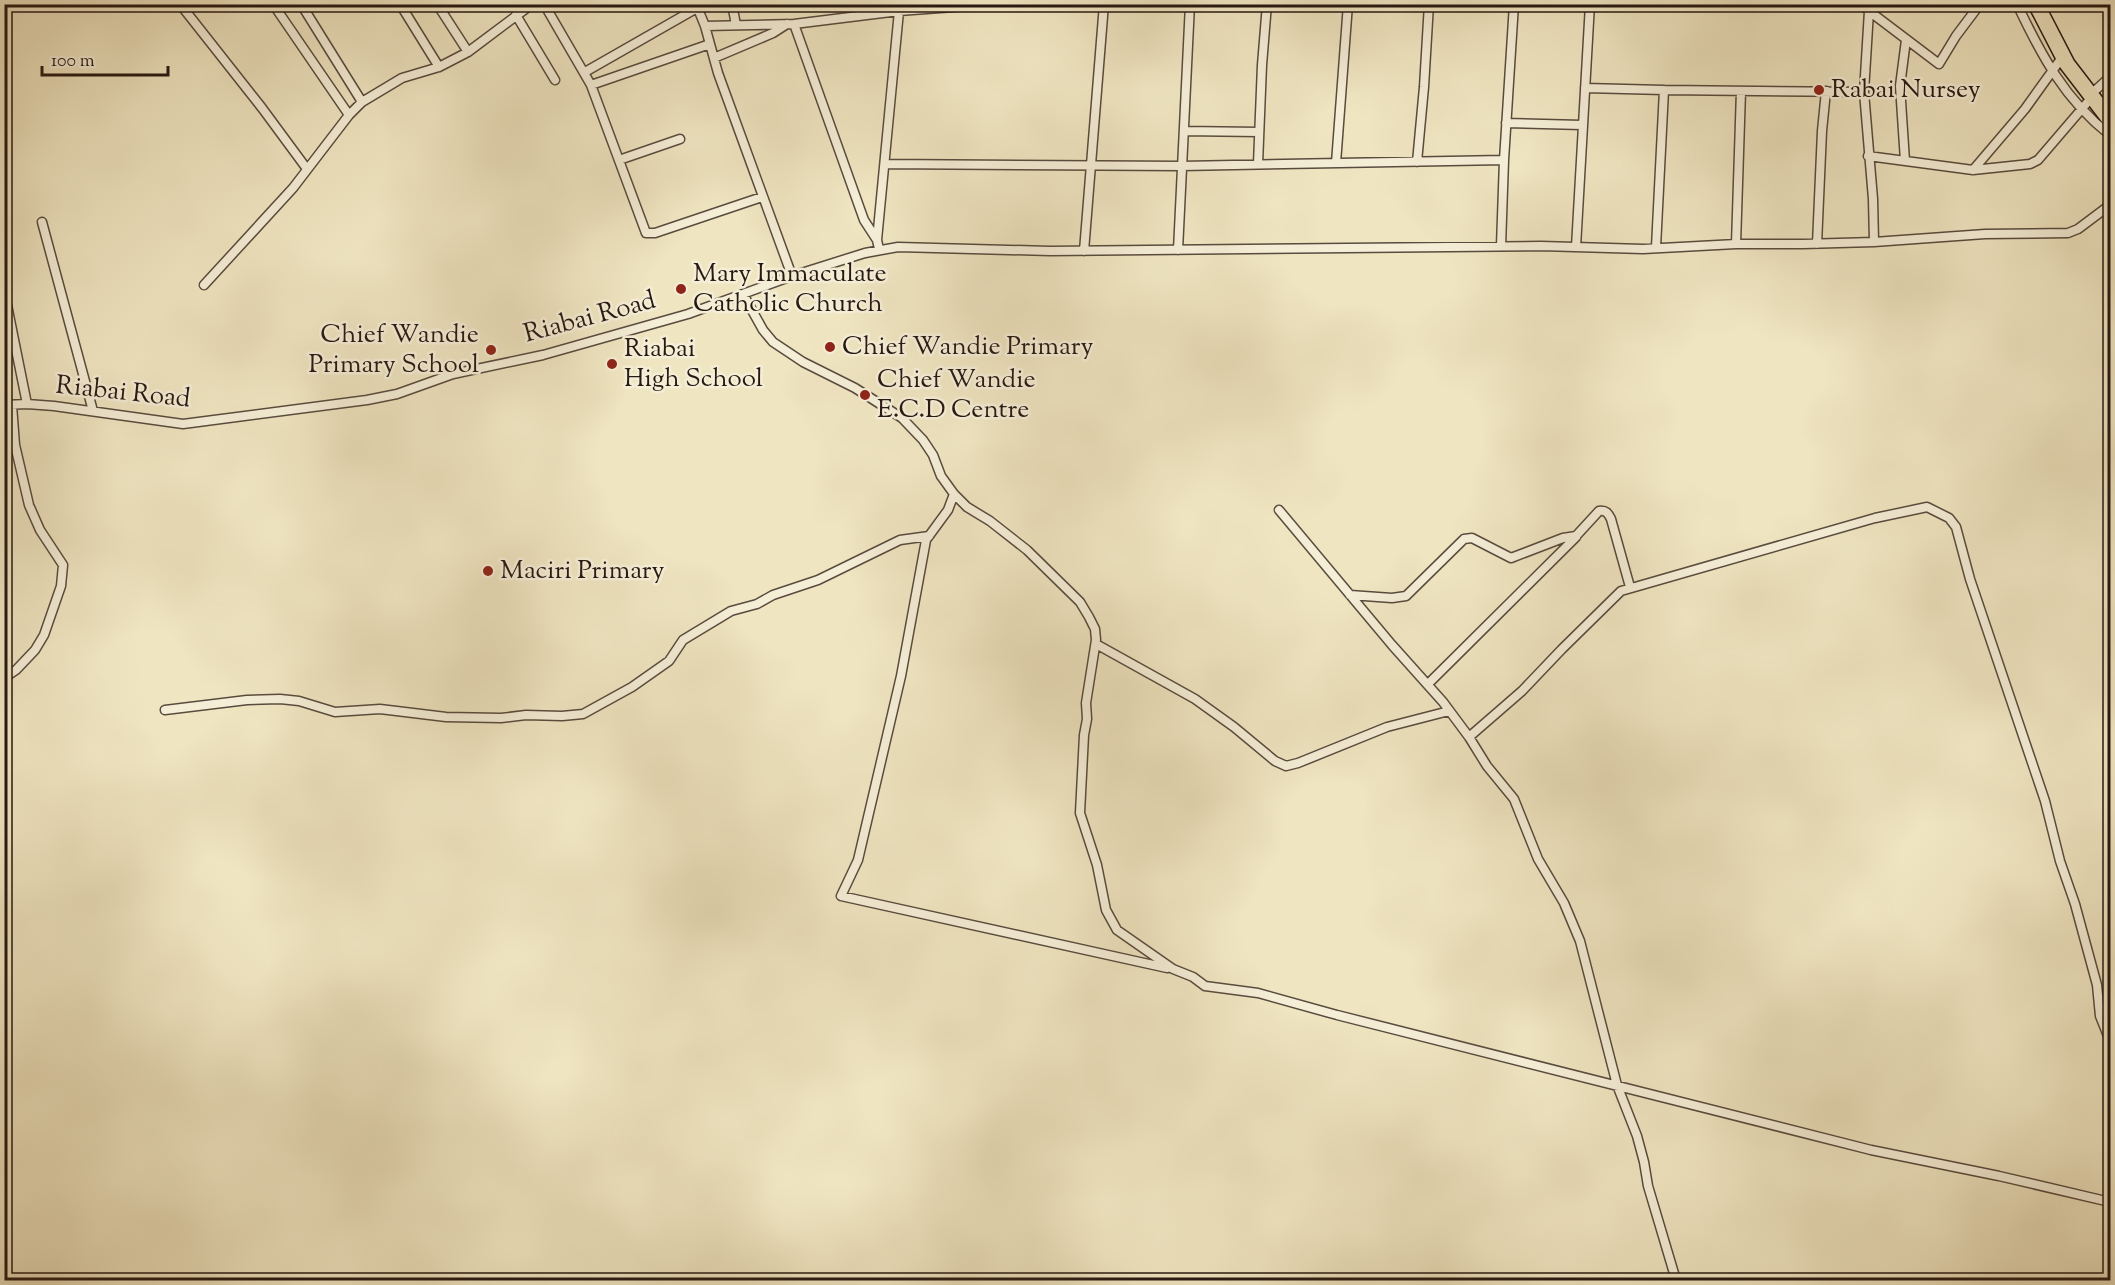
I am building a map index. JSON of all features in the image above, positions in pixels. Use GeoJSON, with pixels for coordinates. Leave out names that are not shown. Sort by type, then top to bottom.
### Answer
{"type":"FeatureCollection","features":[{"type":"Feature","properties":{"kind":"highway"},"geometry":{"type":"LineString","coordinates":[[2036,4],[2088,100],[2110,120]]}},
{"type":"Feature","properties":{"kind":"street"},"geometry":{"type":"LineString","coordinates":[[180,4],[307,169]]}},
{"type":"Feature","properties":{"kind":"street"},"geometry":{"type":"LineString","coordinates":[[273,4],[349,115]]}},
{"type":"Feature","properties":{"kind":"street"},"geometry":{"type":"LineString","coordinates":[[301,4],[362,102]]}},
{"type":"Feature","properties":{"kind":"street"},"geometry":{"type":"LineString","coordinates":[[400,4],[440,66]]}},
{"type":"Feature","properties":{"kind":"street"},"geometry":{"type":"LineString","coordinates":[[436,4],[468,52]]}},
{"type":"Feature","properties":{"kind":"street"},"geometry":{"type":"LineString","coordinates":[[204,285],[293,188],[349,115],[362,102],[402,78],[440,66],[468,52],[532,4]]}},
{"type":"Feature","properties":{"kind":"street"},"geometry":{"type":"LineString","coordinates":[[544,4],[591,85],[644,230],[649,234],[762,197]]}},
{"type":"Feature","properties":{"kind":"street"},"geometry":{"type":"LineString","coordinates":[[732,4],[736,25]]}},
{"type":"Feature","properties":{"kind":"street"},"geometry":{"type":"LineString","coordinates":[[705,26],[791,24],[898,8],[995,4]]}},
{"type":"Feature","properties":{"kind":"street"},"geometry":{"type":"LineString","coordinates":[[1178,250],[1190,4]]}},
{"type":"Feature","properties":{"kind":"street"},"geometry":{"type":"LineString","coordinates":[[1258,164],[1267,4]]}},
{"type":"Feature","properties":{"kind":"street"},"geometry":{"type":"LineString","coordinates":[[1336,163],[1348,4]]}},
{"type":"Feature","properties":{"kind":"street"},"geometry":{"type":"LineString","coordinates":[[1417,162],[1429,4]]}},
{"type":"Feature","properties":{"kind":"street"},"geometry":{"type":"LineString","coordinates":[[1501,246],[1514,4]]}},
{"type":"Feature","properties":{"kind":"street"},"geometry":{"type":"LineString","coordinates":[[1576,247],[1590,4]]}},
{"type":"Feature","properties":{"kind":"street"},"geometry":{"type":"LineString","coordinates":[[1860,4],[1939,64],[1980,4]]}},
{"type":"Feature","properties":{"kind":"street"},"geometry":{"type":"LineString","coordinates":[[2017,4],[2037,48],[2052,72],[2088,100],[2110,135]]}},
{"type":"Feature","properties":{"kind":"street"},"geometry":{"type":"LineString","coordinates":[[1084,250],[1105,5]]}},
{"type":"Feature","properties":{"kind":"street"},"geometry":{"type":"LineString","coordinates":[[585,72],[697,6],[718,73],[792,276]]}},
{"type":"Feature","properties":{"kind":"street"},"geometry":{"type":"LineString","coordinates":[[878,244],[898,8]]}},
{"type":"Feature","properties":{"kind":"street"},"geometry":{"type":"LineString","coordinates":[[1869,11],[1864,92],[1873,199],[1874,242]]}},
{"type":"Feature","properties":{"kind":"street"},"geometry":{"type":"LineString","coordinates":[[516,15],[555,80]]}},
{"type":"Feature","properties":{"kind":"street"},"geometry":{"type":"LineString","coordinates":[[714,58],[791,24]]}},
{"type":"Feature","properties":{"kind":"street"},"geometry":{"type":"LineString","coordinates":[[791,24],[864,220],[878,244]]}},
{"type":"Feature","properties":{"kind":"street"},"geometry":{"type":"LineString","coordinates":[[1905,161],[1900,86],[1906,40]]}},
{"type":"Feature","properties":{"kind":"street"},"geometry":{"type":"LineString","coordinates":[[591,85],[710,44]]}},
{"type":"Feature","properties":{"kind":"street"},"geometry":{"type":"LineString","coordinates":[[1973,170],[2025,109],[2063,56]]}},
{"type":"Feature","properties":{"kind":"street"},"geometry":{"type":"LineString","coordinates":[[1868,156],[1973,170],[2035,162],[2110,77]]}},
{"type":"Feature","properties":{"kind":"street"},"geometry":{"type":"LineString","coordinates":[[1585,88],[1864,92]]}},
{"type":"Feature","properties":{"kind":"street"},"geometry":{"type":"LineString","coordinates":[[1656,247],[1664,90]]}},
{"type":"Feature","properties":{"kind":"street"},"geometry":{"type":"LineString","coordinates":[[1736,244],[1741,91]]}},
{"type":"Feature","properties":{"kind":"street"},"geometry":{"type":"LineString","coordinates":[[1818,244],[1822,131],[1826,91]]}},
{"type":"Feature","properties":{"kind":"street"},"geometry":{"type":"LineString","coordinates":[[1506,123],[1582,124]]}},
{"type":"Feature","properties":{"kind":"street"},"geometry":{"type":"LineString","coordinates":[[1184,131],[1259,132]]}},
{"type":"Feature","properties":{"kind":"street"},"geometry":{"type":"LineString","coordinates":[[619,160],[680,139]]}},
{"type":"Feature","properties":{"kind":"street"},"geometry":{"type":"LineString","coordinates":[[885,164],[1182,166],[1504,160]]}},
{"type":"Feature","properties":{"kind":"street","name":"Riabai Road"},"geometry":{"type":"LineString","coordinates":[[8,405],[27,404],[93,411],[183,424],[385,397],[453,374],[543,355],[688,314],[878,244],[898,247],[1178,250],[1501,246],[1637,249],[1736,244],[1818,244],[1985,234],[2068,233],[2078,229],[2110,205]]}},
{"type":"Feature","properties":{"kind":"street"},"geometry":{"type":"LineString","coordinates":[[42,222],[93,411]]}},
{"type":"Feature","properties":{"kind":"street"},"geometry":{"type":"LineString","coordinates":[[4,290],[27,404]]}},
{"type":"Feature","properties":{"kind":"street"},"geometry":{"type":"LineString","coordinates":[[743,294],[772,342],[804,362],[855,388],[902,418],[923,440],[933,455],[941,476],[954,494],[967,507],[990,521],[1027,550],[1080,602],[1095,629],[1096,644],[1086,703],[1087,719],[1080,801],[1081,821],[1096,865],[1106,910],[1117,930],[1173,969]]}},
{"type":"Feature","properties":{"kind":"street"},"geometry":{"type":"LineString","coordinates":[[4,678],[16,670],[35,650],[44,635],[60,586],[63,565],[40,530],[29,505],[8,405]]}},
{"type":"Feature","properties":{"kind":"street"},"geometry":{"type":"LineString","coordinates":[[954,494],[948,510],[926,540],[901,676],[858,860],[841,896],[1173,969],[1193,977],[1205,986],[1258,993],[1871,1150],[1999,1176],[2110,1202]]}},
{"type":"Feature","properties":{"kind":"street"},"geometry":{"type":"LineString","coordinates":[[1469,736],[1522,691],[1616,595],[1630,587],[1891,514],[1927,507],[1948,518],[1956,526],[1970,579],[2045,801],[2060,861],[2075,904],[2097,985],[2100,1016],[2110,1041]]}},
{"type":"Feature","properties":{"kind":"street"},"geometry":{"type":"LineString","coordinates":[[1279,510],[1428,684],[1469,736],[1475,750],[1514,799],[1538,859],[1564,903],[1580,941],[1617,1085],[1637,1136],[1648,1186],[1676,1281]]}},
{"type":"Feature","properties":{"kind":"street"},"geometry":{"type":"LineString","coordinates":[[1428,684],[1599,511],[1608,513],[1630,587]]}},
{"type":"Feature","properties":{"kind":"street"},"geometry":{"type":"LineString","coordinates":[[165,710],[247,700],[280,699],[300,701],[335,712],[380,709],[446,717],[492,718],[526,715],[562,717],[583,714],[632,687],[669,661],[683,640],[731,611],[757,604],[773,595],[818,580],[900,540],[929,536]]}},
{"type":"Feature","properties":{"kind":"street"},"geometry":{"type":"LineString","coordinates":[[1350,595],[1392,598],[1406,596],[1468,537],[1511,558],[1563,538],[1576,536]]}},
{"type":"Feature","properties":{"kind":"street"},"geometry":{"type":"LineString","coordinates":[[1096,644],[1195,699],[1275,761],[1286,766],[1387,727],[1449,711]]}},
{"type":"Feature","properties":{"kind":"place","name":"Rabai Nursey"},"geometry":{"type":"Point","coordinates":[1819,90]}},
{"type":"Feature","properties":{"kind":"place","name":"Mary Immaculate Catholic Church"},"geometry":{"type":"Point","coordinates":[681,289]}},
{"type":"Feature","properties":{"kind":"place","name":"Chief Wandie Primary"},"geometry":{"type":"Point","coordinates":[830,347]}},
{"type":"Feature","properties":{"kind":"place","name":"Chief Wandie Primary School"},"geometry":{"type":"Point","coordinates":[491,350]}},
{"type":"Feature","properties":{"kind":"place","name":"Riabai High School"},"geometry":{"type":"Point","coordinates":[612,364]}},
{"type":"Feature","properties":{"kind":"place","name":"Chief Wandie E.C.D Centre"},"geometry":{"type":"Point","coordinates":[865,395]}},
{"type":"Feature","properties":{"kind":"place","name":"Maciri Primary"},"geometry":{"type":"Point","coordinates":[488,571]}}]}
